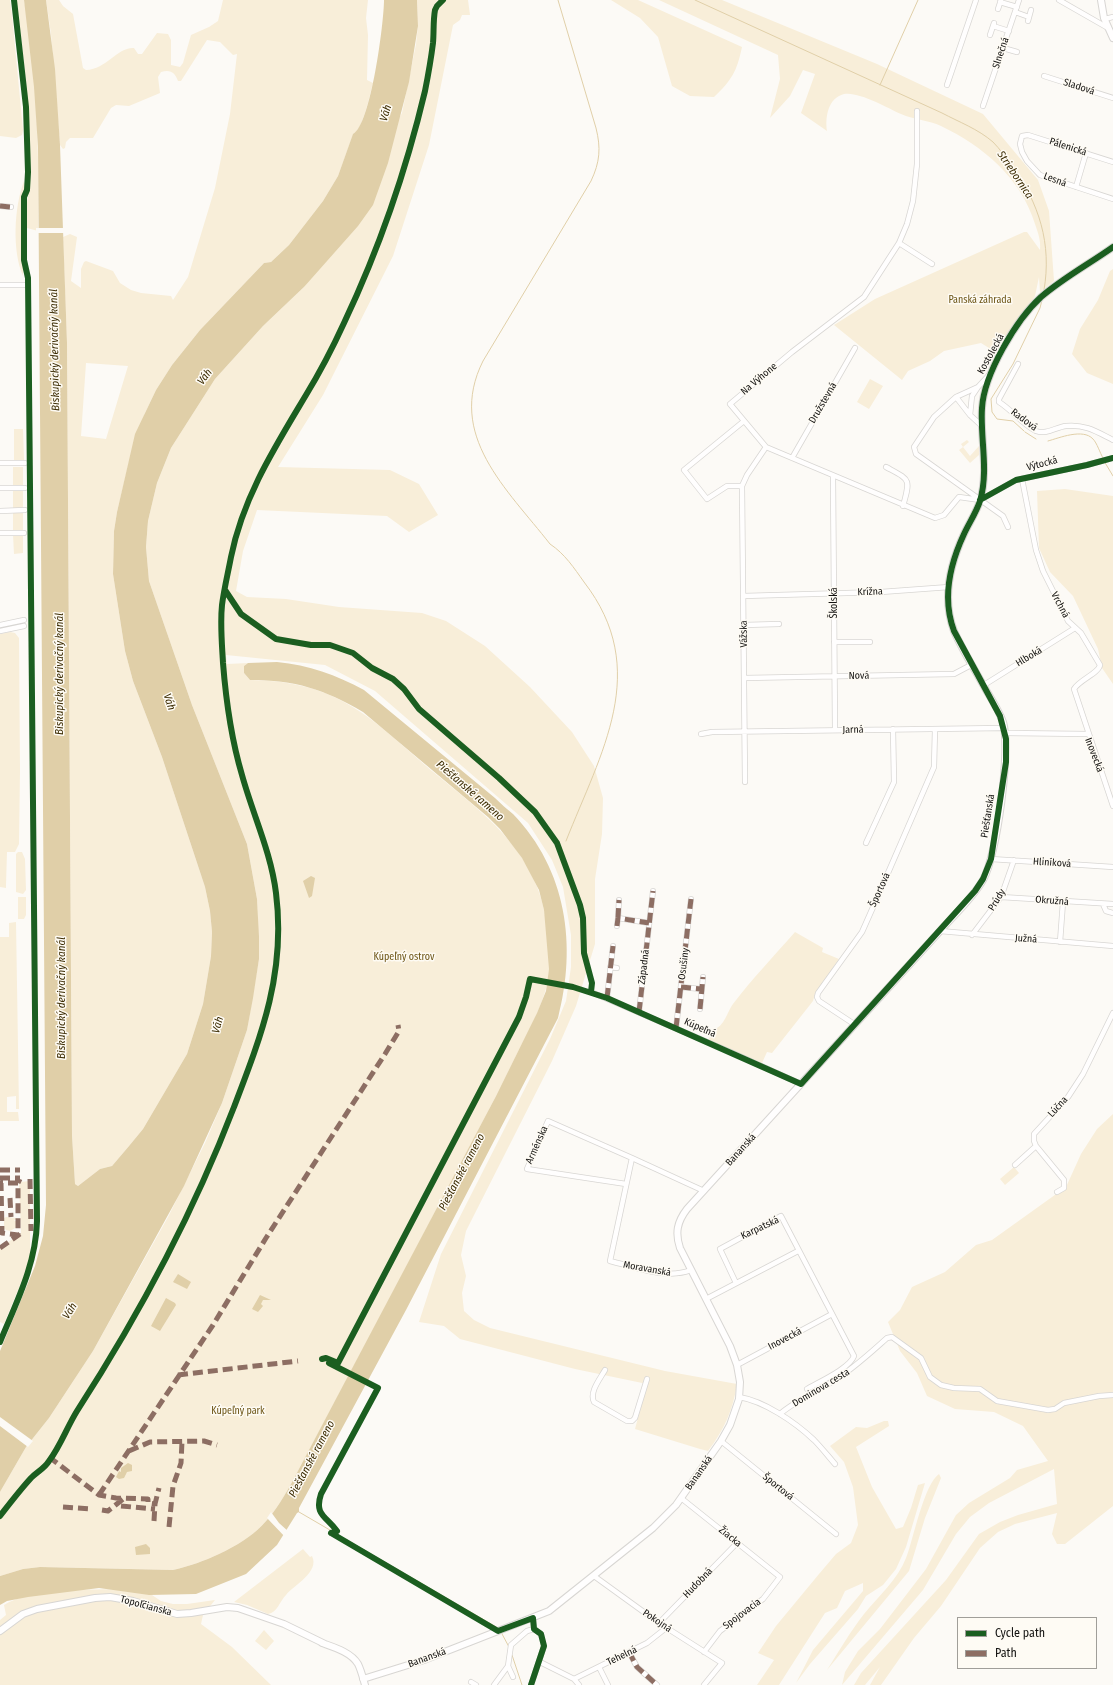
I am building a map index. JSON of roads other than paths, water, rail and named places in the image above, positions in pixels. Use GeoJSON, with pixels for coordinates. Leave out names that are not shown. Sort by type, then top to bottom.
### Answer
{"type":"FeatureCollection","features":[{"type":"Feature","properties":{"kind":"main road"},"geometry":{"type":"LineString","coordinates":[[1101,0],[1105,19],[1113,38]]}},
{"type":"Feature","properties":{"kind":"main road","name":"Kostolecká"},"geometry":{"type":"LineString","coordinates":[[980,500],[985,467],[982,426],[983,396],[989,375],[1018,326],[1040,298],[1113,247]]}},
{"type":"Feature","properties":{"kind":"main road","name":"Piešťanská"},"geometry":{"type":"LineString","coordinates":[[762,1126],[975,891],[983,879],[991,859],[1006,762],[1005,730],[996,706],[971,665],[952,625],[948,608],[949,587],[954,556],[980,500]]}},
{"type":"Feature","properties":{"kind":"main road","name":"Bananská"},"geometry":{"type":"LineString","coordinates":[[364,1682],[375,1675],[419,1662],[533,1618],[555,1607],[657,1525],[681,1498],[721,1442],[733,1418],[739,1397],[739,1373],[737,1364],[678,1243],[677,1226],[684,1214],[762,1126]]}},
{"type":"Feature","properties":{"kind":"main road","name":"Topoľčianska"},"geometry":{"type":"LineString","coordinates":[[0,1631],[29,1612],[47,1606],[103,1597],[125,1599],[177,1614],[232,1607],[246,1610],[284,1624],[348,1655],[354,1659],[359,1667],[364,1682]]}},
{"type":"Feature","properties":{"kind":"main road"},"geometry":{"type":"LineString","coordinates":[[359,1667],[375,1675]]}},
{"type":"Feature","properties":{"kind":"street"},"geometry":{"type":"LineString","coordinates":[[947,85],[976,0]]}},
{"type":"Feature","properties":{"kind":"street","name":"Slnečná"},"geometry":{"type":"LineString","coordinates":[[983,106],[1019,0]]}},
{"type":"Feature","properties":{"kind":"street"},"geometry":{"type":"LineString","coordinates":[[1059,0],[1108,28]]}},
{"type":"Feature","properties":{"kind":"street"},"geometry":{"type":"LineString","coordinates":[[998,9],[1001,1],[1028,19],[1031,10]]}},
{"type":"Feature","properties":{"kind":"street"},"geometry":{"type":"LineString","coordinates":[[1105,19],[1113,17]]}},
{"type":"Feature","properties":{"kind":"street"},"geometry":{"type":"LineString","coordinates":[[990,35],[993,24],[1008,31]]}},
{"type":"Feature","properties":{"kind":"street"},"geometry":{"type":"LineString","coordinates":[[1003,48],[1016,54],[1019,46]]}},
{"type":"Feature","properties":{"kind":"street","name":"Sladová"},"geometry":{"type":"LineString","coordinates":[[1044,76],[1113,98]]}},
{"type":"Feature","properties":{"kind":"street","name":"Na Výhone"},"geometry":{"type":"LineString","coordinates":[[917,111],[918,164],[913,201],[907,224],[899,243],[864,297],[792,352],[730,404],[766,447],[923,514],[938,518],[944,515],[959,497],[980,500]]}},
{"type":"Feature","properties":{"kind":"street","name":"Pálenická"},"geometry":{"type":"LineString","coordinates":[[1022,136],[1028,134],[1113,162]]}},
{"type":"Feature","properties":{"kind":"street","name":"Lesná"},"geometry":{"type":"LineString","coordinates":[[1022,136],[1020,144],[1022,152],[1027,161],[1040,175],[1113,199]]}},
{"type":"Feature","properties":{"kind":"street"},"geometry":{"type":"LineString","coordinates":[[1076,187],[1086,153]]}},
{"type":"Feature","properties":{"kind":"street"},"geometry":{"type":"LineString","coordinates":[[0,206],[11,207]]}},
{"type":"Feature","properties":{"kind":"street"},"geometry":{"type":"LineString","coordinates":[[899,243],[932,264]]}},
{"type":"Feature","properties":{"kind":"street"},"geometry":{"type":"LineString","coordinates":[[0,285],[24,285]]}},
{"type":"Feature","properties":{"kind":"street","name":"Družstevná"},"geometry":{"type":"LineString","coordinates":[[792,458],[855,348]]}},
{"type":"Feature","properties":{"kind":"street","name":"Radová"},"geometry":{"type":"LineString","coordinates":[[1018,364],[999,399],[999,402],[1029,426],[1037,431],[1045,432],[1065,426],[1086,426],[1113,440]]}},
{"type":"Feature","properties":{"kind":"street","name":"Kostolecká"},"geometry":{"type":"LineString","coordinates":[[970,414],[972,396],[989,375]]}},
{"type":"Feature","properties":{"kind":"street","name":"Kostolecká"},"geometry":{"type":"LineString","coordinates":[[978,387],[956,397],[934,417],[914,447],[916,454],[980,500]]}},
{"type":"Feature","properties":{"kind":"street"},"geometry":{"type":"LineString","coordinates":[[956,397],[982,426]]}},
{"type":"Feature","properties":{"kind":"street"},"geometry":{"type":"LineString","coordinates":[[742,486],[727,486],[707,499],[684,470],[744,421]]}},
{"type":"Feature","properties":{"kind":"street","name":"Vážska"},"geometry":{"type":"LineString","coordinates":[[745,782],[742,486],[747,474],[766,447]]}},
{"type":"Feature","properties":{"kind":"street","name":"Výtocká"},"geometry":{"type":"LineString","coordinates":[[980,500],[1006,483],[1113,458]]}},
{"type":"Feature","properties":{"kind":"street"},"geometry":{"type":"LineString","coordinates":[[0,464],[25,463]]}},
{"type":"Feature","properties":{"kind":"street"},"geometry":{"type":"LineString","coordinates":[[886,467],[906,478],[908,481],[903,506]]}},
{"type":"Feature","properties":{"kind":"street","name":"Školská"},"geometry":{"type":"LineString","coordinates":[[833,476],[835,730]]}},
{"type":"Feature","properties":{"kind":"street","name":"Vrchná"},"geometry":{"type":"LineString","coordinates":[[1022,479],[1040,563],[1068,621],[1083,636],[1100,665],[1098,669],[1080,682],[1074,689],[1088,734]]}},
{"type":"Feature","properties":{"kind":"street"},"geometry":{"type":"LineString","coordinates":[[0,488],[25,488]]}},
{"type":"Feature","properties":{"kind":"street"},"geometry":{"type":"LineString","coordinates":[[980,500],[1003,516],[1008,527]]}},
{"type":"Feature","properties":{"kind":"street"},"geometry":{"type":"LineString","coordinates":[[0,511],[24,510]]}},
{"type":"Feature","properties":{"kind":"street"},"geometry":{"type":"LineString","coordinates":[[0,533],[24,533]]}},
{"type":"Feature","properties":{"kind":"street","name":"Krížna"},"geometry":{"type":"LineString","coordinates":[[743,596],[881,592],[949,587]]}},
{"type":"Feature","properties":{"kind":"street"},"geometry":{"type":"LineString","coordinates":[[0,625],[24,620]]}},
{"type":"Feature","properties":{"kind":"street"},"geometry":{"type":"LineString","coordinates":[[744,625],[779,624]]}},
{"type":"Feature","properties":{"kind":"street"},"geometry":{"type":"LineString","coordinates":[[0,631],[24,626]]}},
{"type":"Feature","properties":{"kind":"street","name":"Hlboká"},"geometry":{"type":"LineString","coordinates":[[984,685],[1075,628]]}},
{"type":"Feature","properties":{"kind":"street"},"geometry":{"type":"LineString","coordinates":[[834,642],[870,642]]}},
{"type":"Feature","properties":{"kind":"street","name":"Nová"},"geometry":{"type":"LineString","coordinates":[[744,678],[954,674],[971,665]]}},
{"type":"Feature","properties":{"kind":"street"},"geometry":{"type":"LineString","coordinates":[[866,843],[894,782],[893,729]]}},
{"type":"Feature","properties":{"kind":"street","name":"Jarná"},"geometry":{"type":"LineString","coordinates":[[701,734],[712,732],[893,729],[1005,730]]}},
{"type":"Feature","properties":{"kind":"street","name":"Športová"},"geometry":{"type":"LineString","coordinates":[[854,1024],[819,1001],[817,997],[818,993],[862,932],[875,903],[934,767],[935,729]]}},
{"type":"Feature","properties":{"kind":"street","name":"Inovecká"},"geometry":{"type":"LineString","coordinates":[[1005,730],[1088,734],[1113,806]]}},
{"type":"Feature","properties":{"kind":"street","name":"Hliníková"},"geometry":{"type":"LineString","coordinates":[[991,859],[1113,867]]}},
{"type":"Feature","properties":{"kind":"street","name":"Prúdy"},"geometry":{"type":"LineString","coordinates":[[972,935],[1001,897],[1014,860]]}},
{"type":"Feature","properties":{"kind":"street","name":"Západná"},"geometry":{"type":"LineString","coordinates":[[639,1012],[653,891]]}},
{"type":"Feature","properties":{"kind":"street","name":"Okružná"},"geometry":{"type":"LineString","coordinates":[[1001,897],[1113,904]]}},
{"type":"Feature","properties":{"kind":"street","name":"Osušiny"},"geometry":{"type":"LineString","coordinates":[[676,1028],[691,899]]}},
{"type":"Feature","properties":{"kind":"street"},"geometry":{"type":"LineString","coordinates":[[617,926],[619,900]]}},
{"type":"Feature","properties":{"kind":"street"},"geometry":{"type":"LineString","coordinates":[[1060,942],[1063,902]]}},
{"type":"Feature","properties":{"kind":"street"},"geometry":{"type":"LineString","coordinates":[[1103,904],[1106,911],[1113,912]]}},
{"type":"Feature","properties":{"kind":"street"},"geometry":{"type":"LineString","coordinates":[[618,918],[649,922]]}},
{"type":"Feature","properties":{"kind":"street","name":"Južná"},"geometry":{"type":"LineString","coordinates":[[940,931],[972,935],[1113,946]]}},
{"type":"Feature","properties":{"kind":"street"},"geometry":{"type":"LineString","coordinates":[[607,998],[612,946]]}},
{"type":"Feature","properties":{"kind":"street"},"geometry":{"type":"LineString","coordinates":[[610,967],[617,968]]}},
{"type":"Feature","properties":{"kind":"street","name":"Osušiny"},"geometry":{"type":"LineString","coordinates":[[700,1009],[703,977]]}},
{"type":"Feature","properties":{"kind":"street"},"geometry":{"type":"LineString","coordinates":[[681,987],[701,989]]}},
{"type":"Feature","properties":{"kind":"street","name":"Kúpeľná"},"geometry":{"type":"LineString","coordinates":[[591,992],[801,1084]]}},
{"type":"Feature","properties":{"kind":"street","name":"Lúčna"},"geometry":{"type":"LineString","coordinates":[[1036,1146],[1034,1134],[1068,1098],[1083,1074],[1113,1013]]}},
{"type":"Feature","properties":{"kind":"street","name":"Arménska"},"geometry":{"type":"LineString","coordinates":[[626,1184],[527,1169],[548,1121],[632,1158]]}},
{"type":"Feature","properties":{"kind":"street"},"geometry":{"type":"LineString","coordinates":[[1015,1165],[1036,1146],[1064,1180],[1064,1188],[1056,1192]]}},
{"type":"Feature","properties":{"kind":"street"},"geometry":{"type":"LineString","coordinates":[[632,1158],[704,1191]]}},
{"type":"Feature","properties":{"kind":"street","name":"Moravanská"},"geometry":{"type":"LineString","coordinates":[[632,1158],[610,1262],[658,1273],[678,1274],[691,1270]]}},
{"type":"Feature","properties":{"kind":"street","name":"Karpatská"},"geometry":{"type":"LineString","coordinates":[[736,1284],[720,1252],[722,1247],[781,1216],[798,1251]]}},
{"type":"Feature","properties":{"kind":"street"},"geometry":{"type":"LineString","coordinates":[[706,1299],[798,1251],[854,1356],[852,1361],[829,1377],[807,1389]]}},
{"type":"Feature","properties":{"kind":"street","name":"Inovecká"},"geometry":{"type":"LineString","coordinates":[[737,1364],[832,1314]]}},
{"type":"Feature","properties":{"kind":"street","name":"Dominova cesta"},"geometry":{"type":"LineString","coordinates":[[835,1464],[815,1441],[780,1414],[799,1400],[832,1382],[859,1364],[887,1338],[892,1337],[921,1358],[934,1382],[947,1388],[980,1389],[997,1401],[1048,1410],[1055,1409],[1064,1403],[1099,1396],[1113,1395]]}},
{"type":"Feature","properties":{"kind":"street"},"geometry":{"type":"LineString","coordinates":[[605,1370],[592,1394],[592,1398],[594,1402],[627,1421],[632,1421],[635,1418],[647,1379]]}},
{"type":"Feature","properties":{"kind":"street"},"geometry":{"type":"LineString","coordinates":[[739,1397],[756,1402],[780,1414]]}},
{"type":"Feature","properties":{"kind":"street","name":"Športová"},"geometry":{"type":"LineString","coordinates":[[721,1442],[836,1534]]}},
{"type":"Feature","properties":{"kind":"street","name":"Žiacka"},"geometry":{"type":"LineString","coordinates":[[681,1498],[780,1577]]}},
{"type":"Feature","properties":{"kind":"street","name":"Hudobná"},"geometry":{"type":"LineString","coordinates":[[659,1623],[737,1543]]}},
{"type":"Feature","properties":{"kind":"street","name":"Pokojná"},"geometry":{"type":"LineString","coordinates":[[594,1576],[666,1628],[722,1663],[704,1685]]}},
{"type":"Feature","properties":{"kind":"street","name":"Spojovacia"},"geometry":{"type":"LineString","coordinates":[[704,1652],[720,1631],[751,1610],[763,1599],[780,1577]]}},
{"type":"Feature","properties":{"kind":"street"},"geometry":{"type":"LineString","coordinates":[[533,1618],[534,1630]]}},
{"type":"Feature","properties":{"kind":"street","name":"Tehelná"},"geometry":{"type":"LineString","coordinates":[[574,1679],[647,1643],[666,1628]]}},
{"type":"Feature","properties":{"kind":"street"},"geometry":{"type":"LineString","coordinates":[[494,1685],[508,1666],[510,1648],[527,1631],[534,1630],[541,1634],[544,1640],[544,1646],[540,1662],[531,1685]]}},
{"type":"Feature","properties":{"kind":"street"},"geometry":{"type":"LineString","coordinates":[[629,1652],[637,1667],[657,1685]]}},
{"type":"Feature","properties":{"kind":"street"},"geometry":{"type":"LineString","coordinates":[[540,1662],[574,1679],[579,1685]]}},
{"type":"Feature","properties":{"kind":"street"},"geometry":{"type":"LineString","coordinates":[[508,1666],[513,1677]]}},
{"type":"Feature","properties":{"kind":"street"},"geometry":{"type":"LineString","coordinates":[[599,1667],[608,1685]]}},
{"type":"Feature","properties":{"kind":"street"},"geometry":{"type":"LineString","coordinates":[[471,1682],[476,1685]]}},
{"type":"Feature","properties":{"kind":"water"},"geometry":{"type":"Polygon","coordinates":[[[24,0],[46,0],[55,69],[60,145],[67,343],[72,1136],[75,1184],[78,1186],[100,1169],[112,1166],[129,1146],[143,1129],[187,1054],[203,1004],[211,956],[212,932],[210,911],[205,887],[162,757],[133,681],[125,651],[113,574],[114,531],[135,434],[156,390],[172,365],[200,330],[264,263],[271,262],[289,245],[323,201],[338,176],[353,134],[360,127],[371,93],[382,29],[384,0],[417,0],[418,26],[409,82],[388,163],[373,205],[358,226],[304,287],[263,326],[215,379],[171,448],[157,483],[148,521],[146,547],[149,581],[192,705],[247,844],[257,899],[259,937],[259,959],[253,998],[247,1030],[222,1103],[184,1186],[93,1351],[49,1418],[26,1447],[0,1492],[0,1351],[35,1266],[43,1236],[46,1205],[38,147],[34,87],[24,0]]]}},
{"type":"Feature","properties":{"kind":"water","name":"Piešťanské rameno"},"geometry":{"type":"Polygon","coordinates":[[[277,662],[311,668],[364,690],[495,798],[513,814],[531,836],[545,859],[556,884],[563,910],[567,964],[564,991],[558,1018],[406,1310],[299,1508],[299,1512],[277,1545],[246,1574],[196,1594],[149,1595],[99,1588],[28,1597],[7,1601],[0,1605],[0,1576],[23,1569],[40,1567],[173,1570],[219,1554],[243,1541],[262,1526],[277,1508],[291,1484],[496,1096],[537,1013],[546,991],[549,969],[544,910],[539,890],[522,858],[500,829],[488,817],[363,712],[335,697],[309,687],[266,680],[250,680],[244,673],[244,666],[248,663],[277,662]]]}},
{"type":"Feature","properties":{"kind":"water"},"geometry":{"type":"Polygon","coordinates":[[[311,876],[315,878],[312,896],[309,898],[303,881],[311,876]]]}},
{"type":"Feature","properties":{"kind":"water"},"geometry":{"type":"Polygon","coordinates":[[[178,1274],[191,1282],[187,1289],[173,1282],[178,1274]]]}},
{"type":"Feature","properties":{"kind":"water"},"geometry":{"type":"Polygon","coordinates":[[[260,1295],[271,1300],[263,1300],[261,1304],[263,1306],[258,1312],[252,1309],[260,1295]]]}},
{"type":"Feature","properties":{"kind":"water"},"geometry":{"type":"Polygon","coordinates":[[[166,1298],[176,1305],[160,1331],[151,1326],[166,1298]]]}},
{"type":"Feature","properties":{"kind":"water"},"geometry":{"type":"Polygon","coordinates":[[[128,1463],[132,1465],[132,1471],[127,1472],[124,1478],[119,1479],[116,1477],[119,1471],[121,1472],[121,1468],[128,1463]]]}},
{"type":"Feature","properties":{"kind":"water"},"geometry":{"type":"Polygon","coordinates":[[[146,1544],[150,1548],[150,1554],[136,1555],[135,1547],[146,1544]]]}},
{"type":"Feature","properties":{"kind":"waterway"},"geometry":{"type":"LineString","coordinates":[[558,0],[596,128],[599,142],[598,161],[591,181],[483,361],[473,388],[472,413],[477,437],[486,460],[516,503],[550,544],[569,562],[584,582],[604,615],[615,647],[617,679],[614,711],[605,743],[566,841]]}},
{"type":"Feature","properties":{"kind":"waterway","name":"Striebornica"},"geometry":{"type":"LineString","coordinates":[[695,0],[942,113],[975,129],[987,137],[993,142],[1012,166],[1030,195],[1036,209],[1045,240],[1046,273],[1044,290]]}},
{"type":"Feature","properties":{"kind":"waterway"},"geometry":{"type":"LineString","coordinates":[[880,85],[918,0]]}},
{"type":"Feature","properties":{"kind":"waterway","name":"Striebornica"},"geometry":{"type":"LineString","coordinates":[[1024,431],[1013,421],[997,419],[992,412],[991,399],[1013,364],[1040,308],[1042,300]]}},
{"type":"Feature","properties":{"kind":"waterway","name":"Striebornica"},"geometry":{"type":"LineString","coordinates":[[1025,432],[1036,439]]}},
{"type":"Feature","properties":{"kind":"waterway","name":"Striebornica"},"geometry":{"type":"LineString","coordinates":[[1048,441],[1064,436],[1083,434],[1093,439],[1103,458]]}},
{"type":"Feature","properties":{"kind":"waterway","name":"Striebornica"},"geometry":{"type":"LineString","coordinates":[[1104,461],[1113,476]]}},
{"type":"Feature","properties":{"kind":"waterway"},"geometry":{"type":"LineString","coordinates":[[299,1512],[498,1628]]}},
{"type":"Feature","properties":{"kind":"waterway"},"geometry":{"type":"LineString","coordinates":[[501,1632],[509,1647]]}},
{"type":"Feature","properties":{"kind":"waterway"},"geometry":{"type":"LineString","coordinates":[[512,1655],[522,1685]]}},
{"type":"Feature","properties":{"kind":"water label","name":"Váh"},"geometry":{"type":"Point","coordinates":[386,113]}},
{"type":"Feature","properties":{"kind":"water label","name":"Biskupický derivačný kanál"},"geometry":{"type":"Point","coordinates":[55,350]}},
{"type":"Feature","properties":{"kind":"water label","name":"Váh"},"geometry":{"type":"Point","coordinates":[205,377]}},
{"type":"Feature","properties":{"kind":"water label","name":"Biskupický derivačný kanál"},"geometry":{"type":"Point","coordinates":[60,674]}},
{"type":"Feature","properties":{"kind":"water label","name":"Váh"},"geometry":{"type":"Point","coordinates":[169,702]}},
{"type":"Feature","properties":{"kind":"water label","name":"Biskupický derivačný kanál"},"geometry":{"type":"Point","coordinates":[62,998]}},
{"type":"Feature","properties":{"kind":"water label","name":"Váh"},"geometry":{"type":"Point","coordinates":[218,1025]}},
{"type":"Feature","properties":{"kind":"water label","name":"Váh"},"geometry":{"type":"Point","coordinates":[70,1311]}},
{"type":"Feature","properties":{"kind":"park label","name":"Panská záhrada"},"geometry":{"type":"Point","coordinates":[980,300]}},
{"type":"Feature","properties":{"kind":"park label","name":"Kúpeľný ostrov"},"geometry":{"type":"Point","coordinates":[404,957]}},
{"type":"Feature","properties":{"kind":"park label","name":"Kúpeľný park"},"geometry":{"type":"Point","coordinates":[238,1411]}}]}
